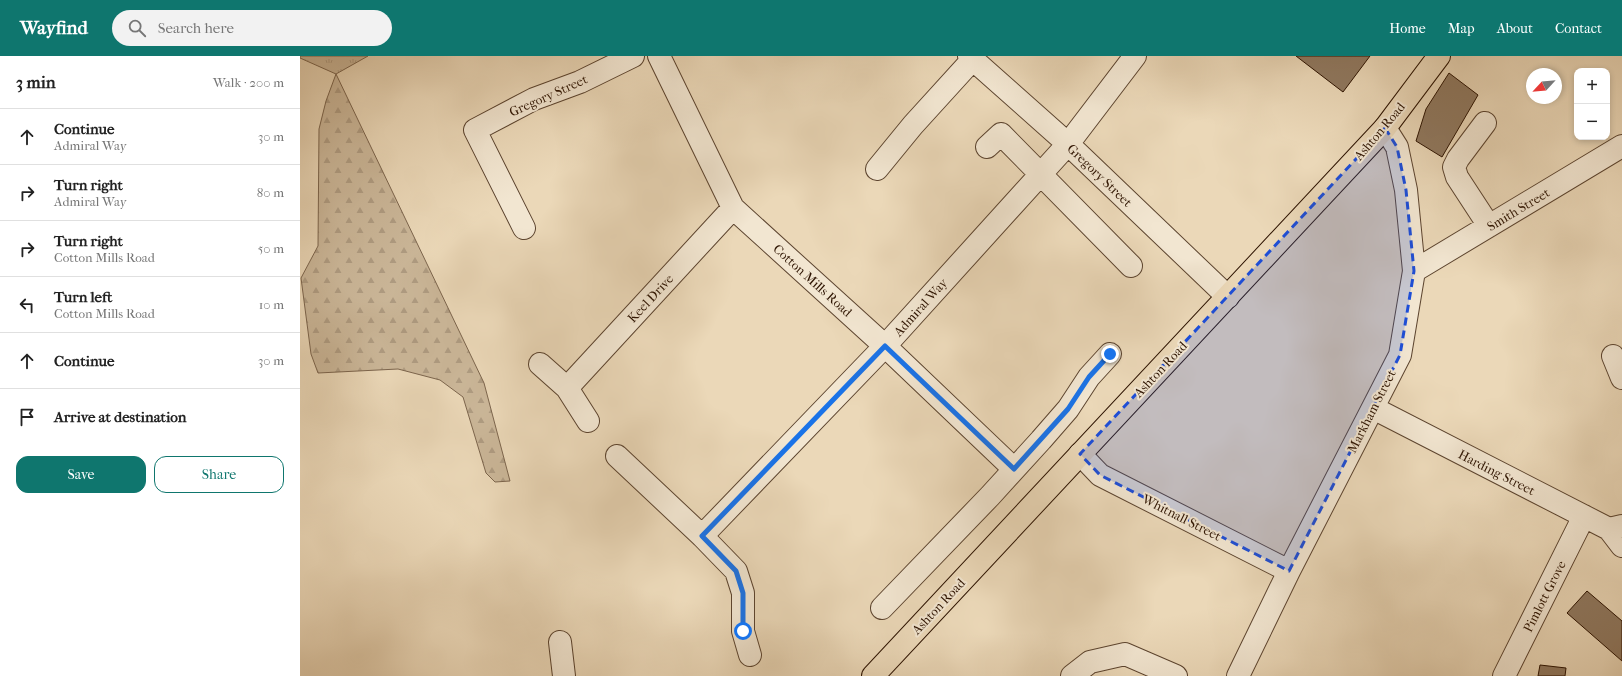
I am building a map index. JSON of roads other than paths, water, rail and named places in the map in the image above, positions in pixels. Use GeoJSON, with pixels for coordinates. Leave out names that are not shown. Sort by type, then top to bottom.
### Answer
{"type":"FeatureCollection","features":[{"type":"Feature","properties":{"kind":"main road","name":"Ashton Road"},"geometry":{"type":"LineString","coordinates":[[873,676],[1385,128],[1439,56]]}},
{"type":"Feature","properties":{"kind":"street","name":"Gregory Street"},"geometry":{"type":"LineString","coordinates":[[524,228],[475,130],[534,99],[580,82],[633,56]]}},
{"type":"Feature","properties":{"kind":"street","name":"Cotton Mills Road"},"geometry":{"type":"LineString","coordinates":[[659,56],[733,208],[885,346],[1014,469]]}},
{"type":"Feature","properties":{"kind":"street","name":"Admiral Way"},"geometry":{"type":"LineString","coordinates":[[702,536],[885,346],[1068,144],[1135,56]]}},
{"type":"Feature","properties":{"kind":"street","name":"Gregory Street"},"geometry":{"type":"LineString","coordinates":[[971,58],[1068,144],[1228,297]]}},
{"type":"Feature","properties":{"kind":"street"},"geometry":{"type":"LineString","coordinates":[[877,169],[971,58]]}},
{"type":"Feature","properties":{"kind":"street"},"geometry":{"type":"LineString","coordinates":[[1485,123],[1458,159],[1454,167],[1455,173],[1459,180],[1489,226]]}},
{"type":"Feature","properties":{"kind":"street","name":"Markham Street"},"geometry":{"type":"LineString","coordinates":[[1238,676],[1289,571],[1400,355],[1414,271],[1406,190],[1397,147],[1385,128]]}},
{"type":"Feature","properties":{"kind":"street"},"geometry":{"type":"LineString","coordinates":[[987,147],[1001,134],[1131,266]]}},
{"type":"Feature","properties":{"kind":"street","name":"Smith Street"},"geometry":{"type":"LineString","coordinates":[[1414,271],[1622,146]]}},
{"type":"Feature","properties":{"kind":"street","name":"Keel Drive"},"geometry":{"type":"LineString","coordinates":[[567,388],[733,208]]}},
{"type":"Feature","properties":{"kind":"street"},"geometry":{"type":"LineString","coordinates":[[882,608],[990,496],[1041,440],[1068,409],[1089,377],[1110,354]]}},
{"type":"Feature","properties":{"kind":"street"},"geometry":{"type":"LineString","coordinates":[[1613,356],[1622,378]]}},
{"type":"Feature","properties":{"kind":"street"},"geometry":{"type":"LineString","coordinates":[[540,364],[567,388],[588,420]]}},
{"type":"Feature","properties":{"kind":"street","name":"Harding Street"},"geometry":{"type":"LineString","coordinates":[[1373,408],[1584,516],[1616,528]]}},
{"type":"Feature","properties":{"kind":"street","name":"Whitnall Street"},"geometry":{"type":"LineString","coordinates":[[1080,454],[1100,475],[1289,571]]}},
{"type":"Feature","properties":{"kind":"street"},"geometry":{"type":"LineString","coordinates":[[617,456],[702,536],[736,571],[743,593],[743,631],[750,655]]}},
{"type":"Feature","properties":{"kind":"street","name":"Pimlott Grove"},"geometry":{"type":"LineString","coordinates":[[1504,676],[1584,516]]}},
{"type":"Feature","properties":{"kind":"street"},"geometry":{"type":"LineString","coordinates":[[1616,528],[1622,546]]}},
{"type":"Feature","properties":{"kind":"street"},"geometry":{"type":"LineString","coordinates":[[560,642],[564,676]]}},
{"type":"Feature","properties":{"kind":"street"},"geometry":{"type":"LineString","coordinates":[[1072,676],[1090,662],[1125,654],[1176,676]]}}]}
